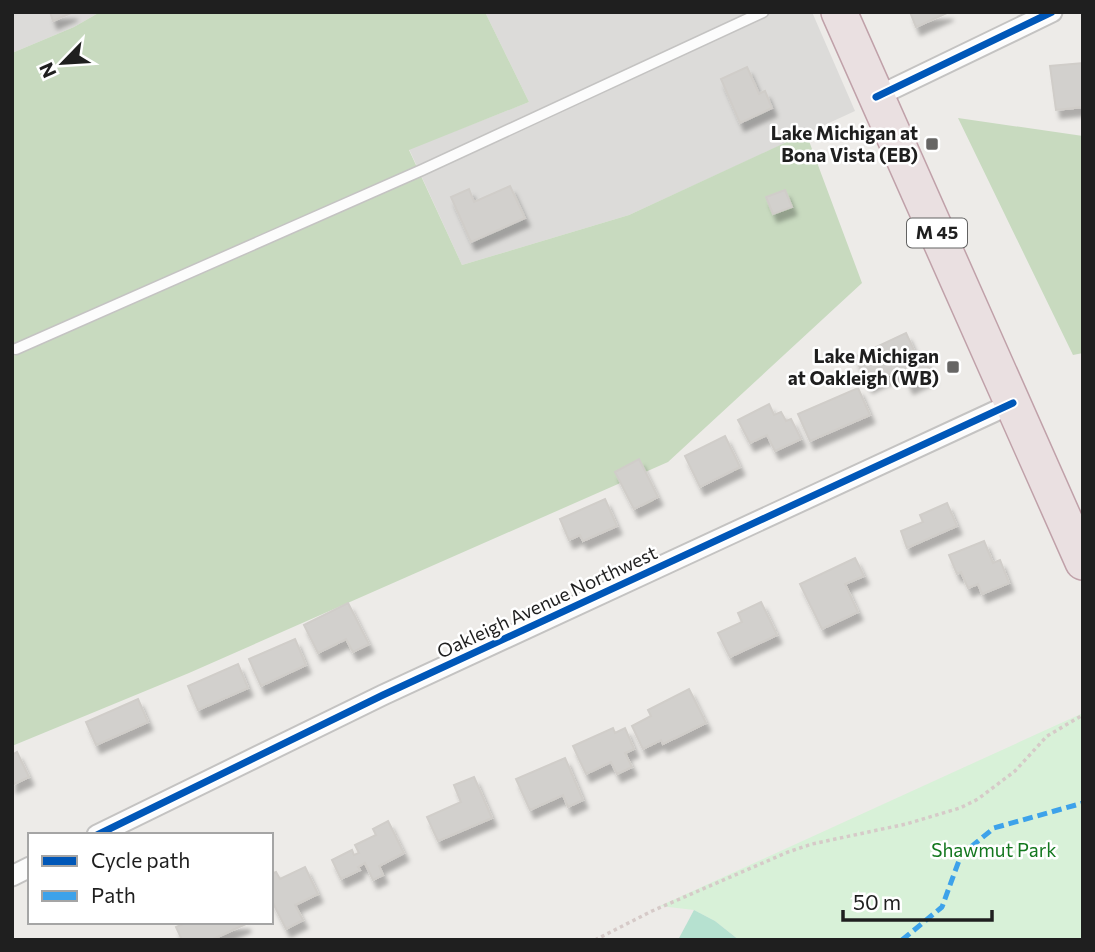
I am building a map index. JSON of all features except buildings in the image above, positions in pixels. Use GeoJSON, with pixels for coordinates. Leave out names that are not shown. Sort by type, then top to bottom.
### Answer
{"type":"FeatureCollection","features":[{"type":"Feature","properties":{"kind":"highway","name":"M 45"},"geometry":{"type":"LineString","coordinates":[[839,12],[1083,562]]}},
{"type":"Feature","properties":{"kind":"street"},"geometry":{"type":"LineString","coordinates":[[876,97],[1052,12]]}},
{"type":"Feature","properties":{"kind":"street","name":"Oakleigh Avenue Northwest"},"geometry":{"type":"LineString","coordinates":[[101,833],[383,695],[1013,403]]}},
{"type":"Feature","properties":{"kind":"street"},"geometry":{"type":"LineString","coordinates":[[12,876],[28,868]]}},
{"type":"Feature","properties":{"kind":"lane"},"geometry":{"type":"LineString","coordinates":[[16,349],[422,170],[763,12]]}},
{"type":"Feature","properties":{"kind":"path"},"geometry":{"type":"LineString","coordinates":[[595,940],[652,911],[788,852],[960,808],[978,799],[1015,771],[1047,736],[1083,715]]}},
{"type":"Feature","properties":{"kind":"shaded area"},"geometry":{"type":"Polygon","coordinates":[[[12,12],[100,12],[74,27],[12,53],[12,12]]]}},
{"type":"Feature","properties":{"kind":"shaded area"},"geometry":{"type":"Polygon","coordinates":[[[485,12],[812,12],[855,111],[629,215],[462,265],[409,149],[529,102],[485,12]]]}},
{"type":"Feature","properties":{"kind":"green space"},"geometry":{"type":"Polygon","coordinates":[[[100,12],[485,12],[529,102],[409,150],[462,265],[629,215],[806,133],[862,283],[668,462],[189,673],[12,746],[12,53],[74,27],[100,12]]]}},
{"type":"Feature","properties":{"kind":"green space"},"geometry":{"type":"Polygon","coordinates":[[[958,118],[1083,136],[1083,353],[1073,355],[958,118]]]}},
{"type":"Feature","properties":{"kind":"green space","name":"Shawmut Park"},"geometry":{"type":"Polygon","coordinates":[[[1083,713],[1083,940],[739,940],[715,921],[694,910],[660,906],[1083,713]]]}},
{"type":"Feature","properties":{"kind":"green space"},"geometry":{"type":"Polygon","coordinates":[[[694,910],[715,921],[739,940],[678,940],[694,910]]]}},
{"type":"Feature","properties":{"kind":"marked path"},"geometry":{"type":"LineString","coordinates":[[902,940],[942,907],[961,855],[994,828],[1083,803]]}},
{"type":"Feature","properties":{"kind":"cycle path"},"geometry":{"type":"LineString","coordinates":[[876,97],[1052,12]]}},
{"type":"Feature","properties":{"kind":"cycle path"},"geometry":{"type":"LineString","coordinates":[[101,833],[383,695],[1013,403]]}},
{"type":"Feature","properties":{"kind":"place","name":"Lake Michigan at Bona Vista (EB)"},"geometry":{"type":"Point","coordinates":[932,144]}},
{"type":"Feature","properties":{"kind":"place","name":"Lake Michigan at Oakleigh (WB)"},"geometry":{"type":"Point","coordinates":[953,367]}}]}
